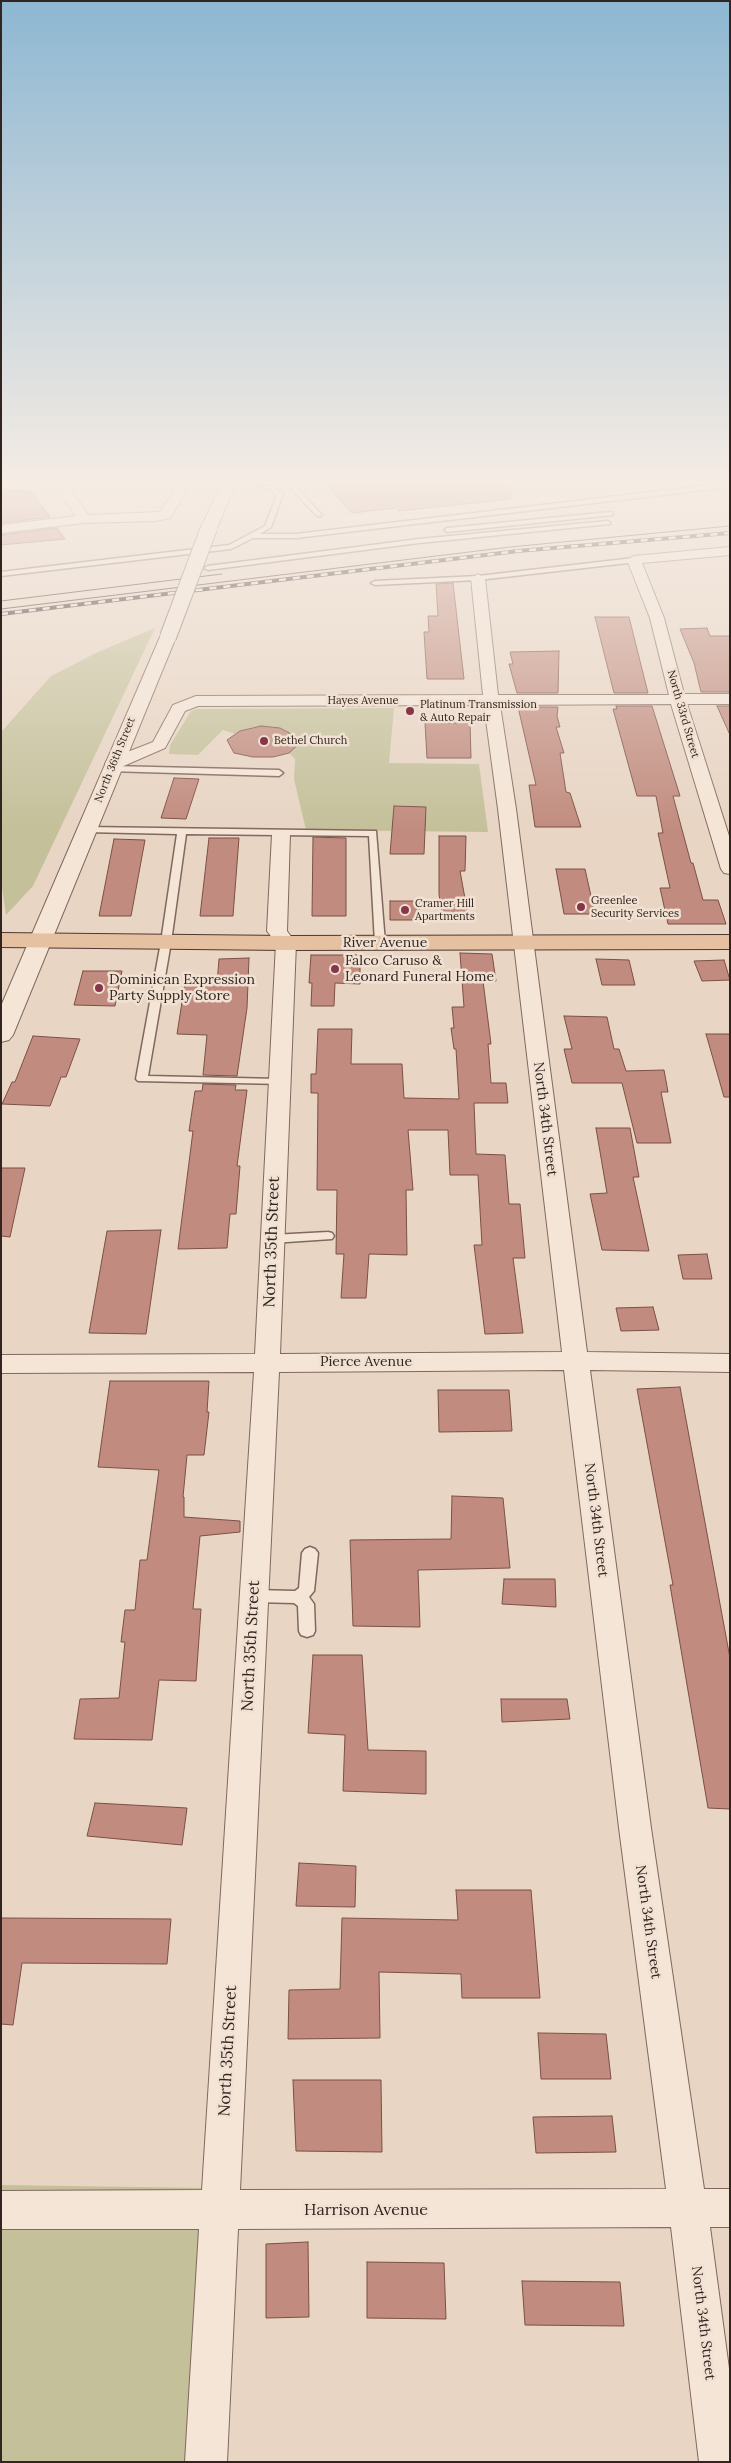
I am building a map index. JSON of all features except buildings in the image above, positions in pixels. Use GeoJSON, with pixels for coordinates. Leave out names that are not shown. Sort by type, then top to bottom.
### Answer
{"type":"FeatureCollection","features":[{"type":"Feature","properties":{"kind":"main road","name":"River Avenue"},"geometry":{"type":"LineString","coordinates":[[1,940],[286,943],[730,942]]}},
{"type":"Feature","properties":{"kind":"street","name":"North 36th Street"},"geometry":{"type":"LineString","coordinates":[[1,1035],[182,600]]}},
{"type":"Feature","properties":{"kind":"street","name":"North 34th Street"},"geometry":{"type":"LineString","coordinates":[[480,600],[491,700],[507,809],[522,942],[634,1828],[688,2209],[720,2462]]}},
{"type":"Feature","properties":{"kind":"street","name":"North 33rd Street"},"geometry":{"type":"LineString","coordinates":[[651,600],[658,618],[678,700],[730,869]]}},
{"type":"Feature","properties":{"kind":"street","name":"Hayes Avenue"},"geometry":{"type":"LineString","coordinates":[[112,766],[159,745],[179,708],[196,701],[730,700]]}},
{"type":"Feature","properties":{"kind":"street","name":"North 35th Street"},"geometry":{"type":"LineString","coordinates":[[206,2462],[267,1362],[286,943],[276,931],[281,834]]}},
{"type":"Feature","properties":{"kind":"street","name":"Pierce Avenue"},"geometry":{"type":"LineString","coordinates":[[1,1364],[730,1362]]}},
{"type":"Feature","properties":{"kind":"street","name":"Harrison Avenue"},"geometry":{"type":"LineString","coordinates":[[1,2210],[220,2211],[730,2208]]}},
{"type":"Feature","properties":{"kind":"lane"},"geometry":{"type":"LineString","coordinates":[[112,766],[279,773]]}},
{"type":"Feature","properties":{"kind":"lane"},"geometry":{"type":"LineString","coordinates":[[87,830],[281,834],[373,833],[380,943]]}},
{"type":"Feature","properties":{"kind":"lane"},"geometry":{"type":"LineString","coordinates":[[182,832],[166,942],[142,1079],[279,1082]]}},
{"type":"Feature","properties":{"kind":"lane"},"geometry":{"type":"LineString","coordinates":[[272,1239],[328,1236]]}},
{"type":"Feature","properties":{"kind":"lane"},"geometry":{"type":"LineString","coordinates":[[254,1596],[298,1597],[306,1591],[310,1553]]}},
{"type":"Feature","properties":{"kind":"lane"},"geometry":{"type":"LineString","coordinates":[[298,1597],[306,1604],[307,1630]]}},
{"type":"Feature","properties":{"kind":"shaded area"},"geometry":{"type":"Polygon","coordinates":[[[155,628],[33,886],[6,915],[1,880],[2,731],[51,676],[98,652],[155,628]]]}},
{"type":"Feature","properties":{"kind":"shaded area"},"geometry":{"type":"Polygon","coordinates":[[[394,708],[389,763],[479,764],[488,832],[306,830],[294,779],[295,759],[289,753],[300,743],[295,735],[280,728],[253,727],[235,734],[223,730],[198,755],[169,754],[170,745],[191,711],[197,709],[394,708]]]}},
{"type":"Feature","properties":{"kind":"shaded area"},"geometry":{"type":"Polygon","coordinates":[[[1,2185],[205,2188],[190,2462],[1,2462],[1,2185]]]}},
{"type":"Feature","properties":{"kind":"tram line"},"geometry":{"type":"LineString","coordinates":[[1,601],[10,600]]}},
{"type":"Feature","properties":{"kind":"tram line"},"geometry":{"type":"LineString","coordinates":[[1,609],[75,600]]}},
{"type":"Feature","properties":{"kind":"railway"},"geometry":{"type":"LineString","coordinates":[[1,614],[116,600]]}},
{"type":"Feature","properties":{"kind":"place","name":"Platinum Transmission & Auto Repair"},"geometry":{"type":"Point","coordinates":[410,711]}},
{"type":"Feature","properties":{"kind":"place","name":"Bethel Church"},"geometry":{"type":"Point","coordinates":[264,741]}},
{"type":"Feature","properties":{"kind":"place","name":"Greenlee Security Services"},"geometry":{"type":"Point","coordinates":[581,907]}},
{"type":"Feature","properties":{"kind":"place","name":"Cramer Hill Apartments"},"geometry":{"type":"Point","coordinates":[405,910]}},
{"type":"Feature","properties":{"kind":"place","name":"Falco Caruso & Leonard Funeral Home"},"geometry":{"type":"Point","coordinates":[335,969]}},
{"type":"Feature","properties":{"kind":"place","name":"Dominican Expression Party Supply Store"},"geometry":{"type":"Point","coordinates":[99,988]}}]}
